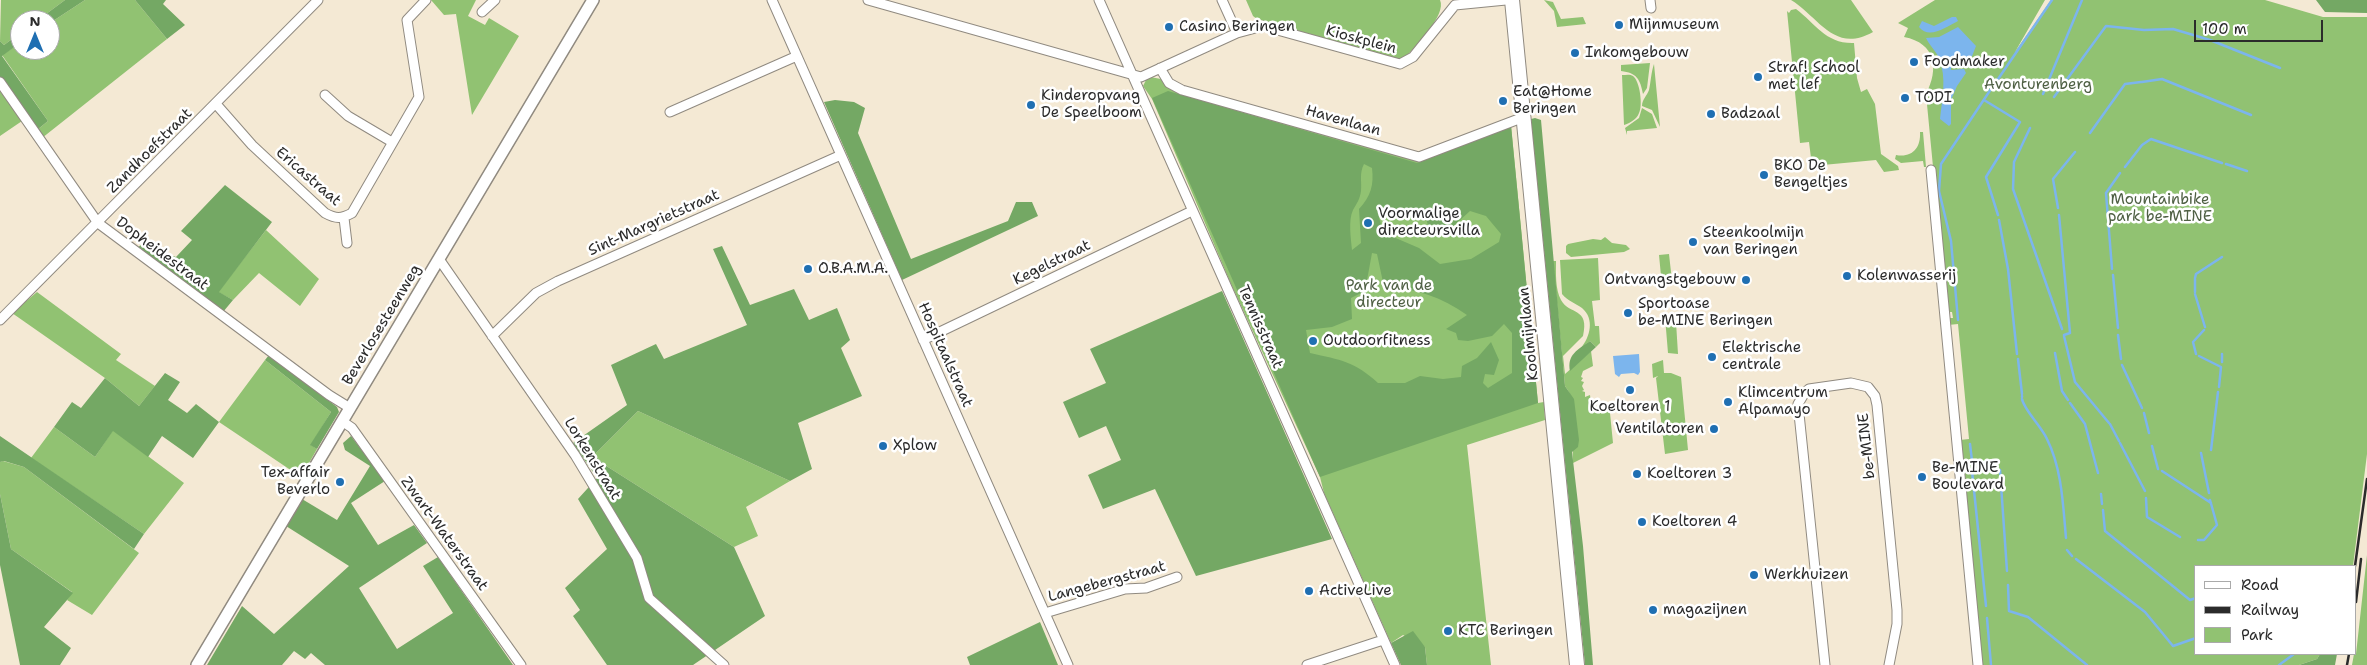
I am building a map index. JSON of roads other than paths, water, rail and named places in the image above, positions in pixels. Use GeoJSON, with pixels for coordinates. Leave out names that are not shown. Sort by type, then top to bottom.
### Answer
{"type":"FeatureCollection","features":[{"type":"Feature","properties":{"kind":"main road","name":"Koolmijnlaan"},"geometry":{"type":"LineString","coordinates":[[1512,0],[1577,665]]}},
{"type":"Feature","properties":{"kind":"street","name":"Zandhoefstraat"},"geometry":{"type":"LineString","coordinates":[[0,320],[98,224],[318,0]]}},
{"type":"Feature","properties":{"kind":"street","name":"Ericastraat"},"geometry":{"type":"LineString","coordinates":[[216,104],[252,145],[325,213],[335,218],[344,218],[352,213],[419,97],[407,20],[426,0]]}},
{"type":"Feature","properties":{"kind":"street"},"geometry":{"type":"LineString","coordinates":[[482,12],[495,0]]}},
{"type":"Feature","properties":{"kind":"street","name":"Beverlosesteenweg"},"geometry":{"type":"LineString","coordinates":[[197,665],[593,0]]}},
{"type":"Feature","properties":{"kind":"street","name":"Hospitaalstraat"},"geometry":{"type":"LineString","coordinates":[[772,0],[1068,665]]}},
{"type":"Feature","properties":{"kind":"street"},"geometry":{"type":"LineString","coordinates":[[868,0],[1133,76]]}},
{"type":"Feature","properties":{"kind":"street","name":"Tennisstraat"},"geometry":{"type":"LineString","coordinates":[[1100,0],[1395,665]]}},
{"type":"Feature","properties":{"kind":"street"},"geometry":{"type":"LineString","coordinates":[[1222,0],[1237,33]]}},
{"type":"Feature","properties":{"kind":"street","name":"Kioskplein"},"geometry":{"type":"LineString","coordinates":[[1133,76],[1141,77],[1237,33],[1263,26],[1400,64],[1413,57],[1452,2],[1506,0]]}},
{"type":"Feature","properties":{"kind":"street"},"geometry":{"type":"LineString","coordinates":[[670,112],[797,56]]}},
{"type":"Feature","properties":{"kind":"street","name":"Havenlaan"},"geometry":{"type":"LineString","coordinates":[[1160,68],[1169,84],[1182,90],[1419,157],[1524,117]]}},
{"type":"Feature","properties":{"kind":"street","name":"Dopheidestraat"},"geometry":{"type":"LineString","coordinates":[[0,82],[98,224],[305,378],[350,408]]}},
{"type":"Feature","properties":{"kind":"street"},"geometry":{"type":"LineString","coordinates":[[325,95],[348,116],[392,142]]}},
{"type":"Feature","properties":{"kind":"street","name":"Sint-Margrietstraat"},"geometry":{"type":"LineString","coordinates":[[492,336],[536,293],[558,281],[841,155]]}},
{"type":"Feature","properties":{"kind":"street"},"geometry":{"type":"LineString","coordinates":[[1931,170],[1978,665]]}},
{"type":"Feature","properties":{"kind":"street","name":"Kegelstraat"},"geometry":{"type":"LineString","coordinates":[[924,340],[1192,211]]}},
{"type":"Feature","properties":{"kind":"street"},"geometry":{"type":"LineString","coordinates":[[344,218],[347,243]]}},
{"type":"Feature","properties":{"kind":"street","name":"Lorkenstraat"},"geometry":{"type":"LineString","coordinates":[[439,259],[574,454],[640,566],[649,598],[724,665]]}},
{"type":"Feature","properties":{"kind":"street","name":"be-MINE"},"geometry":{"type":"LineString","coordinates":[[1825,665],[1798,410],[1800,399],[1809,390],[1816,387],[1859,383],[1868,387],[1875,396],[1897,610],[1897,624],[1889,665]]}},
{"type":"Feature","properties":{"kind":"street","name":"Zwart-Waterstraat"},"geometry":{"type":"LineString","coordinates":[[342,421],[352,428],[521,665]]}},
{"type":"Feature","properties":{"kind":"street","name":"Langebergstraat"},"geometry":{"type":"LineString","coordinates":[[1045,612],[1125,589],[1146,588],[1177,577]]}},
{"type":"Feature","properties":{"kind":"street"},"geometry":{"type":"LineString","coordinates":[[1307,665],[1383,640]]}},
{"type":"Feature","properties":{"kind":"water"},"geometry":{"type":"Polygon","coordinates":[[[1952,17],[1956,17],[1958,21],[1938,31],[1923,31],[1919,27],[1922,21],[1934,26],[1952,17]]]}},
{"type":"Feature","properties":{"kind":"water"},"geometry":{"type":"Polygon","coordinates":[[[1958,27],[1976,46],[1969,64],[1951,66],[1951,70],[1964,69],[1966,73],[1957,86],[1951,100],[1951,124],[1949,126],[1940,119],[1943,73],[1938,55],[1926,38],[1939,37],[1958,27]]]}},
{"type":"Feature","properties":{"kind":"water"},"geometry":{"type":"Polygon","coordinates":[[[1639,354],[1640,372],[1638,375],[1634,373],[1621,374],[1619,377],[1615,374],[1613,356],[1639,354]]]}},
{"type":"Feature","properties":{"kind":"waterway"},"geometry":{"type":"LineString","coordinates":[[1994,85],[2052,0]]}},
{"type":"Feature","properties":{"kind":"waterway"},"geometry":{"type":"LineString","coordinates":[[2043,94],[2082,0]]}},
{"type":"Feature","properties":{"kind":"waterway"},"geometry":{"type":"LineString","coordinates":[[2054,97],[2106,26],[2144,30],[2173,29],[2210,40],[2280,68]]}},
{"type":"Feature","properties":{"kind":"waterway"},"geometry":{"type":"LineString","coordinates":[[2142,82],[2162,79],[2251,115]]}},
{"type":"Feature","properties":{"kind":"waterway"},"geometry":{"type":"LineString","coordinates":[[2090,133],[2125,84],[2141,82]]}},
{"type":"Feature","properties":{"kind":"waterway"},"geometry":{"type":"LineString","coordinates":[[1958,320],[1951,241],[1939,191],[1941,164],[1993,86]]}},
{"type":"Feature","properties":{"kind":"waterway"},"geometry":{"type":"LineString","coordinates":[[1984,100],[2020,122],[1986,177],[1998,215]]}},
{"type":"Feature","properties":{"kind":"waterway"},"geometry":{"type":"LineString","coordinates":[[2030,128],[2014,162],[2013,189],[2062,329]]}},
{"type":"Feature","properties":{"kind":"waterway"},"geometry":{"type":"LineString","coordinates":[[2125,167],[2142,145],[2151,139],[2222,163]]}},
{"type":"Feature","properties":{"kind":"waterway"},"geometry":{"type":"LineString","coordinates":[[2058,208],[2053,179],[2075,152]]}},
{"type":"Feature","properties":{"kind":"waterway"},"geometry":{"type":"LineString","coordinates":[[2226,164],[2247,171]]}},
{"type":"Feature","properties":{"kind":"waterway"},"geometry":{"type":"LineString","coordinates":[[2112,269],[2106,193],[2120,173]]}},
{"type":"Feature","properties":{"kind":"waterway"},"geometry":{"type":"LineString","coordinates":[[2059,215],[2070,333],[2064,335]]}},
{"type":"Feature","properties":{"kind":"waterway"},"geometry":{"type":"LineString","coordinates":[[1999,220],[2008,269],[2017,354]]}},
{"type":"Feature","properties":{"kind":"waterway"},"geometry":{"type":"LineString","coordinates":[[2195,278],[2196,274],[2222,257]]}},
{"type":"Feature","properties":{"kind":"waterway"},"geometry":{"type":"LineString","coordinates":[[2113,275],[2118,328]]}},
{"type":"Feature","properties":{"kind":"waterway"},"geometry":{"type":"LineString","coordinates":[[2195,279],[2195,292]]}},
{"type":"Feature","properties":{"kind":"waterway"},"geometry":{"type":"LineString","coordinates":[[2195,294],[2205,327]]}},
{"type":"Feature","properties":{"kind":"waterway"},"geometry":{"type":"LineString","coordinates":[[2196,354],[2193,342],[2204,330]]}},
{"type":"Feature","properties":{"kind":"waterway"},"geometry":{"type":"LineString","coordinates":[[2118,335],[2121,359]]}},
{"type":"Feature","properties":{"kind":"waterway"},"geometry":{"type":"LineString","coordinates":[[2064,336],[2075,382],[2109,423]]}},
{"type":"Feature","properties":{"kind":"waterway"},"geometry":{"type":"LineString","coordinates":[[2055,353],[2062,391],[2068,400]]}},
{"type":"Feature","properties":{"kind":"waterway"},"geometry":{"type":"LineString","coordinates":[[2222,354],[2222,362]]}},
{"type":"Feature","properties":{"kind":"waterway"},"geometry":{"type":"LineString","coordinates":[[2199,356],[2221,367],[2219,387]]}},
{"type":"Feature","properties":{"kind":"waterway"},"geometry":{"type":"LineString","coordinates":[[2018,359],[2022,394]]}},
{"type":"Feature","properties":{"kind":"waterway"},"geometry":{"type":"LineString","coordinates":[[2122,365],[2142,408]]}},
{"type":"Feature","properties":{"kind":"waterway"},"geometry":{"type":"LineString","coordinates":[[2211,450],[2218,392]]}},
{"type":"Feature","properties":{"kind":"waterway"},"geometry":{"type":"LineString","coordinates":[[2022,399],[2026,408],[2045,434],[2056,462],[2061,487],[2066,538]]}},
{"type":"Feature","properties":{"kind":"waterway"},"geometry":{"type":"LineString","coordinates":[[2070,403],[2085,424],[2098,473]]}},
{"type":"Feature","properties":{"kind":"waterway"},"geometry":{"type":"LineString","coordinates":[[2144,413],[2149,433]]}},
{"type":"Feature","properties":{"kind":"waterway"},"geometry":{"type":"LineString","coordinates":[[2110,424],[2119,441]]}},
{"type":"Feature","properties":{"kind":"waterway"},"geometry":{"type":"LineString","coordinates":[[2120,443],[2145,491]]}},
{"type":"Feature","properties":{"kind":"waterway"},"geometry":{"type":"LineString","coordinates":[[1970,444],[1972,461]]}},
{"type":"Feature","properties":{"kind":"waterway"},"geometry":{"type":"LineString","coordinates":[[2152,446],[2158,469]]}},
{"type":"Feature","properties":{"kind":"waterway"},"geometry":{"type":"LineString","coordinates":[[2201,453],[2209,493]]}},
{"type":"Feature","properties":{"kind":"waterway"},"geometry":{"type":"LineString","coordinates":[[2000,470],[2007,571]]}},
{"type":"Feature","properties":{"kind":"waterway"},"geometry":{"type":"LineString","coordinates":[[1972,471],[1986,606]]}},
{"type":"Feature","properties":{"kind":"waterway"},"geometry":{"type":"LineString","coordinates":[[2162,471],[2211,503]]}},
{"type":"Feature","properties":{"kind":"waterway"},"geometry":{"type":"LineString","coordinates":[[2101,494],[2102,504]]}},
{"type":"Feature","properties":{"kind":"waterway"},"geometry":{"type":"LineString","coordinates":[[2146,498],[2147,517],[2180,537]]}},
{"type":"Feature","properties":{"kind":"waterway"},"geometry":{"type":"LineString","coordinates":[[2198,540],[2204,540],[2217,525],[2210,500]]}},
{"type":"Feature","properties":{"kind":"waterway"},"geometry":{"type":"LineString","coordinates":[[2103,510],[2105,531],[2190,600],[2194,599]]}},
{"type":"Feature","properties":{"kind":"waterway"},"geometry":{"type":"LineString","coordinates":[[2067,550],[2072,556]]}},
{"type":"Feature","properties":{"kind":"waterway"},"geometry":{"type":"LineString","coordinates":[[2076,559],[2145,612],[2173,646],[2194,639]]}},
{"type":"Feature","properties":{"kind":"waterway"},"geometry":{"type":"LineString","coordinates":[[2008,585],[2009,611],[2028,617],[2087,665]]}},
{"type":"Feature","properties":{"kind":"waterway"},"geometry":{"type":"LineString","coordinates":[[1987,618],[1991,665]]}},
{"type":"Feature","properties":{"kind":"waterway"},"geometry":{"type":"LineString","coordinates":[[2279,665],[2293,655]]}},
{"type":"Feature","properties":{"kind":"railway"},"geometry":{"type":"LineString","coordinates":[[2355,565],[2367,479]]}},
{"type":"Feature","properties":{"kind":"railway"},"geometry":{"type":"LineString","coordinates":[[2357,593],[2361,559]]}},
{"type":"Feature","properties":{"kind":"railway"},"geometry":{"type":"LineString","coordinates":[[2347,665],[2349,655]]}},
{"type":"Feature","properties":{"kind":"place","name":"Mijnmuseum"},"geometry":{"type":"Point","coordinates":[1619,25]}},
{"type":"Feature","properties":{"kind":"place","name":"Casino Beringen"},"geometry":{"type":"Point","coordinates":[1169,27]}},
{"type":"Feature","properties":{"kind":"place","name":"Inkomgebouw"},"geometry":{"type":"Point","coordinates":[1575,53]}},
{"type":"Feature","properties":{"kind":"place","name":"Foodmaker"},"geometry":{"type":"Point","coordinates":[1914,62]}},
{"type":"Feature","properties":{"kind":"place","name":"Straf! School met lef"},"geometry":{"type":"Point","coordinates":[1758,77]}},
{"type":"Feature","properties":{"kind":"place","name":"TODI"},"geometry":{"type":"Point","coordinates":[1905,98]}},
{"type":"Feature","properties":{"kind":"place","name":"Eat@Home Beringen"},"geometry":{"type":"Point","coordinates":[1503,101]}},
{"type":"Feature","properties":{"kind":"place","name":"Kinderopvang De Speelboom"},"geometry":{"type":"Point","coordinates":[1031,105]}},
{"type":"Feature","properties":{"kind":"place","name":"Badzaal"},"geometry":{"type":"Point","coordinates":[1711,114]}},
{"type":"Feature","properties":{"kind":"place","name":"BKO De Bengeltjes"},"geometry":{"type":"Point","coordinates":[1764,175]}},
{"type":"Feature","properties":{"kind":"place","name":"Voormalige directeursvilla"},"geometry":{"type":"Point","coordinates":[1368,223]}},
{"type":"Feature","properties":{"kind":"place","name":"Steenkoolmijn van Beringen"},"geometry":{"type":"Point","coordinates":[1693,242]}},
{"type":"Feature","properties":{"kind":"place","name":"O.B.A.M.A."},"geometry":{"type":"Point","coordinates":[808,269]}},
{"type":"Feature","properties":{"kind":"place","name":"Kolenwasserij"},"geometry":{"type":"Point","coordinates":[1847,276]}},
{"type":"Feature","properties":{"kind":"place","name":"Ontvangstgebouw"},"geometry":{"type":"Point","coordinates":[1746,280]}},
{"type":"Feature","properties":{"kind":"place","name":"Sportoase be-MINE Beringen"},"geometry":{"type":"Point","coordinates":[1628,313]}},
{"type":"Feature","properties":{"kind":"place","name":"Outdoorfitness"},"geometry":{"type":"Point","coordinates":[1313,341]}},
{"type":"Feature","properties":{"kind":"place","name":"Elektrische centrale"},"geometry":{"type":"Point","coordinates":[1712,357]}},
{"type":"Feature","properties":{"kind":"place","name":"Koeltoren 1"},"geometry":{"type":"Point","coordinates":[1630,390]}},
{"type":"Feature","properties":{"kind":"place","name":"Klimcentrum Alpamayo"},"geometry":{"type":"Point","coordinates":[1728,402]}},
{"type":"Feature","properties":{"kind":"place","name":"Ventilatoren"},"geometry":{"type":"Point","coordinates":[1714,429]}},
{"type":"Feature","properties":{"kind":"place","name":"Xplow"},"geometry":{"type":"Point","coordinates":[883,446]}},
{"type":"Feature","properties":{"kind":"place","name":"Koeltoren 3"},"geometry":{"type":"Point","coordinates":[1637,474]}},
{"type":"Feature","properties":{"kind":"place","name":"Be-MINE Boulevard"},"geometry":{"type":"Point","coordinates":[1922,477]}},
{"type":"Feature","properties":{"kind":"place","name":"Tex-affair Beverlo"},"geometry":{"type":"Point","coordinates":[340,482]}},
{"type":"Feature","properties":{"kind":"place","name":"Koeltoren 4"},"geometry":{"type":"Point","coordinates":[1642,522]}},
{"type":"Feature","properties":{"kind":"place","name":"Werkhuizen"},"geometry":{"type":"Point","coordinates":[1754,575]}},
{"type":"Feature","properties":{"kind":"place","name":"ActiveLive"},"geometry":{"type":"Point","coordinates":[1309,591]}},
{"type":"Feature","properties":{"kind":"place","name":"magazijnen"},"geometry":{"type":"Point","coordinates":[1653,610]}},
{"type":"Feature","properties":{"kind":"place","name":"KTC Beringen"},"geometry":{"type":"Point","coordinates":[1448,631]}},
{"type":"Feature","properties":{"kind":"park label","name":"Avonturenberg"},"geometry":{"type":"Point","coordinates":[2038,85]}},
{"type":"Feature","properties":{"kind":"park label","name":"Mountainbike park be-MINE"},"geometry":{"type":"Point","coordinates":[2160,208]}},
{"type":"Feature","properties":{"kind":"park label","name":"Park van de directeur"},"geometry":{"type":"Point","coordinates":[1389,294]}}]}
